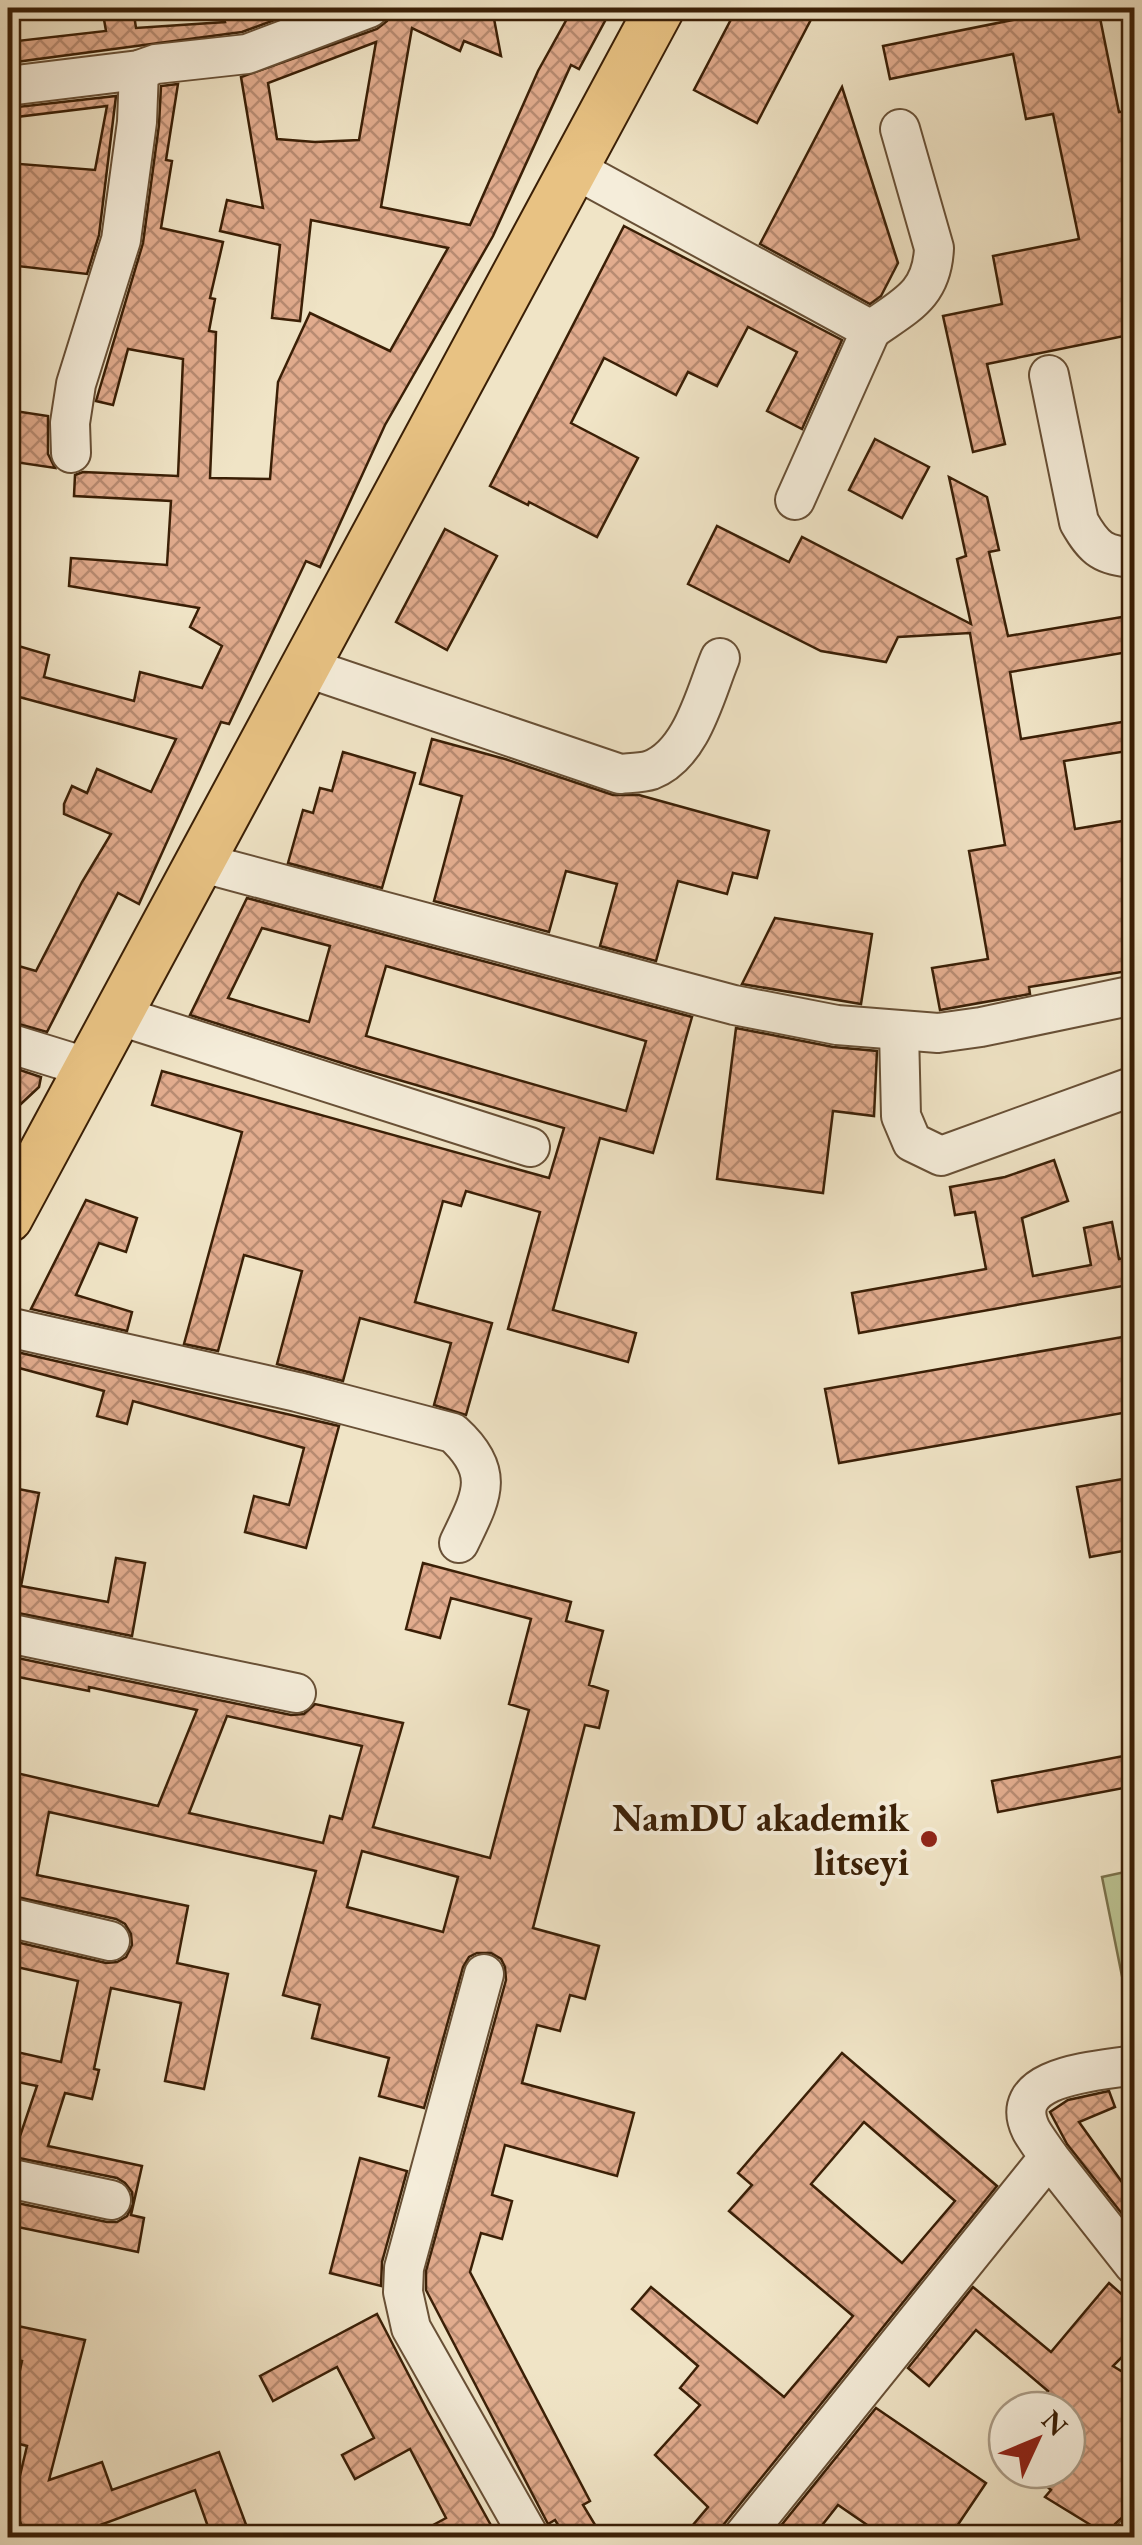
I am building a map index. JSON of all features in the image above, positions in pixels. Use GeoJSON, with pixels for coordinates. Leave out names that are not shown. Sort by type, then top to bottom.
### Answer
{"type":"FeatureCollection","features":[{"type":"Feature","properties":{"kind":"main road"},"geometry":{"type":"LineString","coordinates":[[8,1218],[660,8]]}},
{"type":"Feature","properties":{"kind":"street"},"geometry":{"type":"LineString","coordinates":[[8,86],[247,54],[369,8]]}},
{"type":"Feature","properties":{"kind":"street"},"geometry":{"type":"LineString","coordinates":[[70,453],[76,384],[121,240],[137,122],[139,70]]}},
{"type":"Feature","properties":{"kind":"street"},"geometry":{"type":"LineString","coordinates":[[795,500],[871,330],[917,298],[934,266],[934,248],[900,129]]}},
{"type":"Feature","properties":{"kind":"street"},"geometry":{"type":"LineString","coordinates":[[573,168],[871,330]]}},
{"type":"Feature","properties":{"kind":"street"},"geometry":{"type":"LineString","coordinates":[[1049,375],[1079,522],[1090,542],[1109,556],[1134,558]]}},
{"type":"Feature","properties":{"kind":"street"},"geometry":{"type":"LineString","coordinates":[[304,667],[620,774],[651,770],[674,755],[688,735],[720,658]]}},
{"type":"Feature","properties":{"kind":"street"},"geometry":{"type":"LineString","coordinates":[[199,862],[734,1005],[837,1024],[899,1031],[981,1028],[1134,995]]}},
{"type":"Feature","properties":{"kind":"street"},"geometry":{"type":"LineString","coordinates":[[117,1015],[530,1147]]}},
{"type":"Feature","properties":{"kind":"street"},"geometry":{"type":"LineString","coordinates":[[899,1031],[900,1116],[912,1142],[940,1156],[1134,1086]]}},
{"type":"Feature","properties":{"kind":"street"},"geometry":{"type":"LineString","coordinates":[[8,1044],[89,1068]]}},
{"type":"Feature","properties":{"kind":"street"},"geometry":{"type":"LineString","coordinates":[[8,1327],[297,1392],[453,1434],[470,1450],[480,1469],[482,1494],[459,1543]]}},
{"type":"Feature","properties":{"kind":"street"},"geometry":{"type":"LineString","coordinates":[[8,1634],[296,1693]]}},
{"type":"Feature","properties":{"kind":"street"},"geometry":{"type":"LineString","coordinates":[[8,1917],[110,1941]]}},
{"type":"Feature","properties":{"kind":"street"},"geometry":{"type":"LineString","coordinates":[[484,1974],[404,2268],[403,2292],[411,2328],[530,2538]]}},
{"type":"Feature","properties":{"kind":"street"},"geometry":{"type":"LineString","coordinates":[[1134,2065],[1050,2080],[1036,2090],[1028,2108],[1029,2126],[1049,2157],[1134,2265]]}},
{"type":"Feature","properties":{"kind":"street"},"geometry":{"type":"LineString","coordinates":[[742,2538],[1049,2157]]}},
{"type":"Feature","properties":{"kind":"street"},"geometry":{"type":"LineString","coordinates":[[8,2178],[110,2200]]}},
{"type":"Feature","properties":{"kind":"green space"},"geometry":{"type":"Polygon","coordinates":[[[1134,1870],[1134,1999],[1127,2001],[1102,1877],[1134,1870]]]}},
{"type":"Feature","properties":{"kind":"building"},"geometry":{"type":"Polygon","coordinates":[[[102,8],[133,8],[136,28],[225,22],[221,8],[307,8],[242,32],[8,63],[8,42],[106,31],[102,8]]]}},
{"type":"Feature","properties":{"kind":"building"},"geometry":{"type":"Polygon","coordinates":[[[391,8],[492,8],[501,56],[464,41],[460,51],[412,28],[381,207],[470,225],[538,71],[573,8],[612,8],[579,69],[571,65],[493,236],[385,425],[320,567],[306,561],[229,724],[221,722],[139,904],[118,893],[47,1032],[8,1021],[8,963],[36,971],[111,834],[64,814],[72,786],[87,793],[97,769],[151,792],[176,739],[8,694],[8,643],[49,655],[44,677],[134,701],[140,672],[202,688],[222,646],[190,627],[199,608],[69,586],[71,558],[167,565],[171,501],[74,496],[75,475],[83,472],[178,476],[183,359],[128,349],[113,405],[96,401],[143,243],[161,86],[178,84],[166,160],[172,161],[161,228],[223,242],[210,298],[215,299],[209,331],[216,332],[210,478],[270,479],[278,382],[310,313],[390,351],[448,248],[311,220],[300,321],[272,318],[280,245],[220,231],[227,200],[263,208],[241,77],[377,29],[387,21],[391,8]],[[376,42],[268,83],[277,139],[359,140],[376,42]]]}},
{"type":"Feature","properties":{"kind":"building"},"geometry":{"type":"Polygon","coordinates":[[[737,8],[817,8],[757,123],[694,90],[737,8]]]}},
{"type":"Feature","properties":{"kind":"building"},"geometry":{"type":"Polygon","coordinates":[[[1072,8],[1098,8],[1119,112],[1134,110],[1134,334],[987,364],[1005,444],[973,452],[943,316],[1002,304],[993,256],[1079,239],[1053,114],[1026,119],[1013,54],[890,79],[883,46],[1072,8]]]}},
{"type":"Feature","properties":{"kind":"building"},"geometry":{"type":"Polygon","coordinates":[[[842,87],[898,263],[881,296],[870,304],[760,244],[842,87]]]}},
{"type":"Feature","properties":{"kind":"building"},"geometry":{"type":"Polygon","coordinates":[[[116,96],[99,235],[87,274],[8,265],[8,163],[95,170],[107,106],[8,118],[8,108],[116,96]]]}},
{"type":"Feature","properties":{"kind":"building"},"geometry":{"type":"Polygon","coordinates":[[[624,226],[842,340],[802,429],[767,411],[797,352],[748,327],[717,386],[688,372],[676,395],[604,358],[571,423],[638,458],[597,537],[490,486],[624,226]]]}},
{"type":"Feature","properties":{"kind":"building"},"geometry":{"type":"Polygon","coordinates":[[[8,410],[48,416],[48,454],[55,468],[8,461],[8,410]]]}},
{"type":"Feature","properties":{"kind":"building"},"geometry":{"type":"Polygon","coordinates":[[[875,439],[929,467],[902,518],[849,490],[875,439]]]}},
{"type":"Feature","properties":{"kind":"building"},"geometry":{"type":"Polygon","coordinates":[[[949,477],[987,497],[999,550],[989,552],[1008,636],[1134,615],[1134,651],[1010,672],[1021,739],[1134,720],[1134,750],[1064,761],[1075,829],[1134,819],[1134,970],[1029,987],[1030,994],[940,1010],[932,968],[988,959],[969,851],[1005,845],[970,633],[898,637],[886,662],[821,651],[688,584],[717,526],[789,562],[802,537],[971,624],[957,559],[966,556],[949,477]]]}},
{"type":"Feature","properties":{"kind":"building"},"geometry":{"type":"Polygon","coordinates":[[[445,529],[497,556],[447,650],[396,622],[445,529]]]}},
{"type":"Feature","properties":{"kind":"building"},"geometry":{"type":"Polygon","coordinates":[[[432,739],[613,795],[639,795],[769,831],[757,878],[733,873],[727,894],[678,881],[656,961],[600,946],[617,884],[566,871],[549,932],[434,901],[462,796],[420,784],[432,739]]]}},
{"type":"Feature","properties":{"kind":"building"},"geometry":{"type":"Polygon","coordinates":[[[343,752],[415,773],[382,888],[288,863],[303,810],[313,813],[320,788],[332,791],[343,752]]]}},
{"type":"Feature","properties":{"kind":"building"},"geometry":{"type":"Polygon","coordinates":[[[247,898],[692,1017],[653,1153],[600,1138],[553,1310],[636,1333],[628,1362],[508,1329],[540,1212],[466,1191],[461,1206],[443,1201],[415,1302],[492,1323],[466,1415],[434,1405],[451,1343],[360,1318],[343,1381],[277,1364],[302,1271],[244,1255],[218,1351],[184,1344],[242,1132],[152,1105],[162,1071],[549,1178],[564,1128],[190,1015],[247,898]],[[262,928],[228,998],[309,1022],[330,946],[262,928]],[[386,966],[366,1036],[626,1111],[646,1041],[386,966]]]}},
{"type":"Feature","properties":{"kind":"building"},"geometry":{"type":"Polygon","coordinates":[[[775,918],[872,934],[861,1004],[742,984],[775,918]]]}},
{"type":"Feature","properties":{"kind":"building"},"geometry":{"type":"Polygon","coordinates":[[[736,1028],[833,1047],[877,1051],[874,1116],[833,1111],[823,1193],[717,1179],[736,1028]]]}},
{"type":"Feature","properties":{"kind":"building"},"geometry":{"type":"Polygon","coordinates":[[[8,1066],[41,1077],[39,1087],[8,1116],[8,1066]]]}},
{"type":"Feature","properties":{"kind":"building"},"geometry":{"type":"Polygon","coordinates":[[[1054,1160],[1068,1201],[1022,1218],[1033,1276],[1091,1265],[1084,1228],[1112,1222],[1119,1259],[1134,1256],[1134,1284],[859,1333],[852,1293],[986,1269],[975,1212],[955,1215],[950,1187],[1005,1177],[1054,1160]]]}},
{"type":"Feature","properties":{"kind":"building"},"geometry":{"type":"Polygon","coordinates":[[[86,1200],[137,1218],[126,1252],[99,1243],[76,1295],[132,1312],[127,1331],[31,1309],[86,1200]]]}},
{"type":"Feature","properties":{"kind":"building"},"geometry":{"type":"Polygon","coordinates":[[[1134,1335],[1134,1411],[839,1463],[825,1389],[1134,1335]]]}},
{"type":"Feature","properties":{"kind":"building"},"geometry":{"type":"Polygon","coordinates":[[[8,1350],[339,1426],[306,1548],[245,1532],[254,1496],[289,1505],[304,1448],[133,1401],[127,1424],[97,1416],[104,1391],[8,1365],[8,1350]]]}},
{"type":"Feature","properties":{"kind":"building"},"geometry":{"type":"Polygon","coordinates":[[[1134,1477],[1134,1549],[1090,1557],[1077,1487],[1134,1477]]]}},
{"type":"Feature","properties":{"kind":"building"},"geometry":{"type":"Polygon","coordinates":[[[8,1487],[39,1493],[21,1586],[108,1602],[116,1558],[145,1563],[132,1636],[8,1611],[8,1487]]]}},
{"type":"Feature","properties":{"kind":"building"},"geometry":{"type":"Polygon","coordinates":[[[423,1563],[571,1602],[566,1621],[603,1631],[589,1685],[608,1691],[599,1728],[585,1725],[533,1928],[599,1946],[585,1999],[570,1995],[560,2031],[537,2025],[522,2083],[634,2113],[617,2176],[505,2145],[492,2195],[512,2201],[502,2239],[481,2233],[470,2272],[590,2501],[583,2505],[603,2538],[566,2538],[555,2520],[548,2524],[426,2290],[426,2271],[506,1980],[501,1959],[491,1953],[469,1957],[463,1967],[424,2108],[379,2096],[389,2058],[312,2038],[320,2005],[283,1995],[316,1871],[49,1812],[37,1875],[188,1906],[177,1963],[228,1974],[204,2089],[165,2081],[181,2003],[111,1988],[94,2069],[99,2070],[92,2099],[65,2093],[48,2146],[142,2166],[131,2215],[144,2218],[138,2252],[8,2225],[8,2201],[107,2222],[127,2216],[133,2204],[132,2192],[117,2178],[9,2156],[37,2086],[8,2080],[8,2050],[61,2062],[78,1981],[8,1965],[8,1940],[106,1963],[126,1957],[132,1945],[125,1924],[116,1919],[8,1895],[8,1771],[158,1806],[197,1710],[8,1675],[8,1656],[291,1715],[304,1714],[315,1704],[403,1723],[373,1827],[490,1858],[529,1710],[509,1704],[531,1619],[451,1598],[440,1638],[406,1629],[423,1563]],[[227,1716],[189,1813],[323,1843],[330,1816],[342,1819],[362,1746],[227,1716]],[[362,1851],[347,1907],[443,1932],[458,1877],[362,1851]]]}},
{"type":"Feature","properties":{"kind":"building"},"geometry":{"type":"Polygon","coordinates":[[[1134,1754],[1134,1786],[998,1812],[992,1781],[1134,1754]]]}},
{"type":"Feature","properties":{"kind":"building"},"geometry":{"type":"Polygon","coordinates":[[[842,2053],[997,2186],[724,2524],[720,2538],[682,2538],[708,2507],[655,2455],[700,2405],[680,2388],[698,2366],[632,2309],[651,2287],[784,2397],[853,2316],[729,2211],[752,2185],[738,2173],[842,2053]],[[864,2122],[811,2184],[902,2263],[955,2201],[864,2122]]]}},
{"type":"Feature","properties":{"kind":"building"},"geometry":{"type":"Polygon","coordinates":[[[1109,2091],[1115,2107],[1079,2122],[1134,2199],[1134,2229],[1067,2144],[1050,2112],[1068,2100],[1109,2091]]]}},
{"type":"Feature","properties":{"kind":"building"},"geometry":{"type":"Polygon","coordinates":[[[360,2158],[407,2171],[382,2262],[381,2286],[330,2273],[360,2158]]]}},
{"type":"Feature","properties":{"kind":"building"},"geometry":{"type":"Polygon","coordinates":[[[1109,2283],[1134,2305],[1134,2345],[1113,2366],[1134,2379],[1134,2514],[1115,2524],[1112,2538],[1045,2497],[1051,2490],[1087,2490],[1087,2390],[1047,2390],[976,2330],[929,2386],[908,2368],[973,2287],[1051,2352],[1109,2283]]]}},
{"type":"Feature","properties":{"kind":"building"},"geometry":{"type":"Polygon","coordinates":[[[377,2314],[498,2538],[409,2538],[446,2518],[410,2449],[355,2479],[342,2455],[374,2438],[337,2367],[273,2401],[260,2376],[377,2314]]]}},
{"type":"Feature","properties":{"kind":"building"},"geometry":{"type":"Polygon","coordinates":[[[8,2324],[85,2340],[49,2480],[102,2462],[112,2490],[219,2452],[251,2538],[212,2538],[195,2490],[65,2538],[27,2538],[13,2505],[27,2446],[8,2441],[22,2361],[8,2358],[8,2324]]]}},
{"type":"Feature","properties":{"kind":"building"},"geometry":{"type":"Polygon","coordinates":[[[876,2408],[986,2483],[949,2538],[896,2538],[880,2526],[876,2531],[838,2505],[812,2538],[771,2538],[876,2408]]]}},
{"type":"Feature","properties":{"kind":"place","name":"NamDU akademik litseyi"},"geometry":{"type":"Point","coordinates":[929,1839]}}]}
